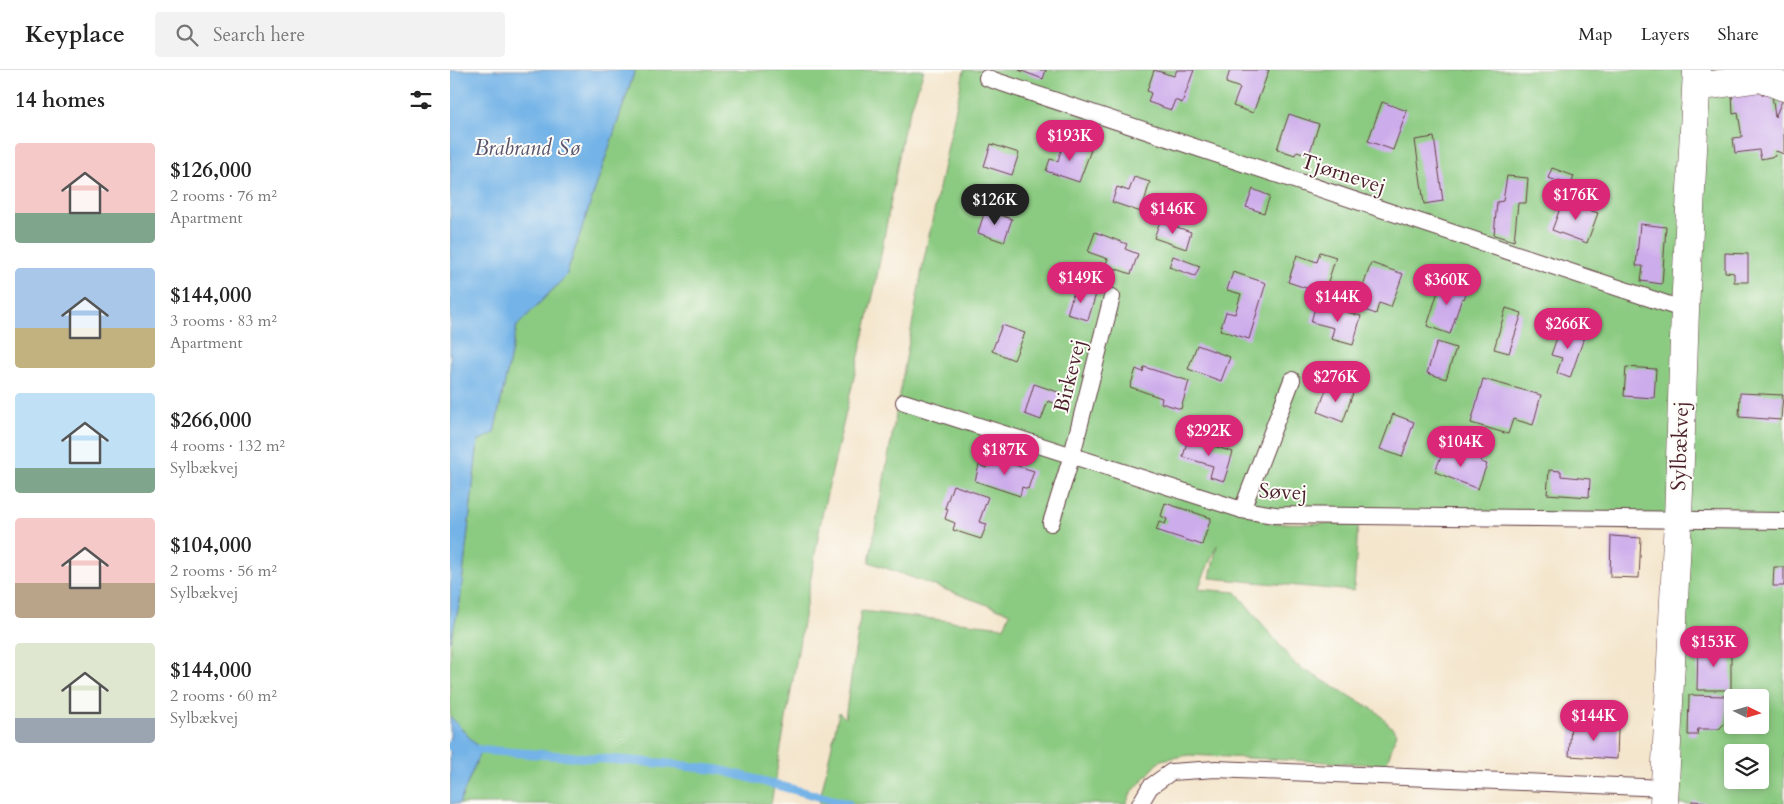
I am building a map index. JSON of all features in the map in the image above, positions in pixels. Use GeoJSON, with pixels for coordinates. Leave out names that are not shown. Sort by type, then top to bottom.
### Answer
{"type":"FeatureCollection","features":[{"type":"Feature","properties":{"kind":"street","name":"Sylbækvej"},"geometry":{"type":"LineString","coordinates":[[1665,796],[1678,519],[1685,310],[1697,79],[1761,78],[1784,87]]}},
{"type":"Feature","properties":{"kind":"lane","name":"Tjørnevej"},"geometry":{"type":"LineString","coordinates":[[987,78],[1685,310]]}},
{"type":"Feature","properties":{"kind":"lane","name":"Birkevej"},"geometry":{"type":"LineString","coordinates":[[1051,523],[1072,455],[1112,296]]}},
{"type":"Feature","properties":{"kind":"lane"},"geometry":{"type":"LineString","coordinates":[[1242,510],[1292,380]]}},
{"type":"Feature","properties":{"kind":"lane","name":"Søvej"},"geometry":{"type":"LineString","coordinates":[[904,402],[1072,455],[1227,507],[1275,515],[1784,521]]}},
{"type":"Feature","properties":{"kind":"lane"},"geometry":{"type":"LineString","coordinates":[[1140,804],[1150,787],[1171,772],[1216,769],[1665,796]]}},
{"type":"Feature","properties":{"kind":"green space"},"geometry":{"type":"Polygon","coordinates":[[[635,70],[924,70],[904,129],[875,287],[822,515],[771,804],[459,804],[481,750],[450,717],[450,642],[460,602],[478,441],[494,433],[517,326],[566,276],[635,70]]]}},
{"type":"Feature","properties":{"kind":"green space"},"geometry":{"type":"Polygon","coordinates":[[[964,70],[1784,70],[1784,804],[1669,804],[1671,531],[1241,511],[1269,523],[1358,524],[1354,591],[1210,578],[1217,545],[1198,589],[1236,592],[1296,665],[1376,711],[1397,733],[1386,765],[1189,755],[1161,760],[1131,793],[1126,804],[819,804],[839,712],[845,718],[861,611],[1004,627],[1010,613],[869,562],[924,259],[964,70]]]}},
{"type":"Feature","properties":{"kind":"water","name":"Brabrand Sø"},"geometry":{"type":"Polygon","coordinates":[[[450,70],[635,70],[566,276],[517,326],[494,433],[478,441],[460,602],[450,642],[450,70]]]}},
{"type":"Feature","properties":{"kind":"water"},"geometry":{"type":"Polygon","coordinates":[[[450,716],[481,750],[459,804],[450,804],[450,716]]]}},
{"type":"Feature","properties":{"kind":"building"},"geometry":{"type":"Polygon","coordinates":[[[1019,70],[1046,70],[1043,79],[1019,70]]]}},
{"type":"Feature","properties":{"kind":"building"},"geometry":{"type":"Polygon","coordinates":[[[1154,70],[1174,76],[1177,70],[1194,70],[1182,103],[1175,100],[1171,110],[1148,102],[1151,93],[1147,91],[1154,70]]]}},
{"type":"Feature","properties":{"kind":"building"},"geometry":{"type":"Polygon","coordinates":[[[1230,70],[1269,70],[1253,113],[1233,106],[1240,88],[1226,83],[1230,70]]]}},
{"type":"Feature","properties":{"kind":"building"},"geometry":{"type":"Polygon","coordinates":[[[1762,90],[1762,95],[1772,94],[1775,117],[1784,97],[1784,154],[1776,151],[1775,156],[1761,159],[1759,150],[1735,153],[1733,138],[1742,137],[1738,113],[1733,114],[1732,94],[1762,90]]]}},
{"type":"Feature","properties":{"kind":"building"},"geometry":{"type":"Polygon","coordinates":[[[1382,102],[1407,111],[1393,150],[1368,141],[1382,102]]]}},
{"type":"Feature","properties":{"kind":"building"},"geometry":{"type":"Polygon","coordinates":[[[1289,114],[1319,124],[1309,155],[1297,151],[1295,155],[1277,149],[1289,114]]]}},
{"type":"Feature","properties":{"kind":"building"},"geometry":{"type":"Polygon","coordinates":[[[1434,137],[1443,201],[1424,204],[1415,140],[1434,137]]]}},
{"type":"Feature","properties":{"kind":"building"},"geometry":{"type":"Polygon","coordinates":[[[1064,140],[1091,150],[1079,182],[1046,171],[1050,159],[1058,161],[1064,140]]]}},
{"type":"Feature","properties":{"kind":"building"},"geometry":{"type":"Polygon","coordinates":[[[991,144],[1019,153],[1012,175],[984,166],[991,144]]]}},
{"type":"Feature","properties":{"kind":"building"},"geometry":{"type":"Polygon","coordinates":[[[1552,168],[1574,176],[1571,185],[1548,178],[1552,168]]]}},
{"type":"Feature","properties":{"kind":"building"},"geometry":{"type":"Polygon","coordinates":[[[1507,176],[1528,178],[1526,203],[1518,203],[1514,241],[1494,235],[1497,202],[1503,201],[1507,176]]]}},
{"type":"Feature","properties":{"kind":"building"},"geometry":{"type":"Polygon","coordinates":[[[1134,177],[1150,182],[1141,212],[1112,202],[1117,187],[1129,191],[1134,177]]]}},
{"type":"Feature","properties":{"kind":"building"},"geometry":{"type":"Polygon","coordinates":[[[1253,189],[1270,196],[1264,213],[1246,207],[1253,189]]]}},
{"type":"Feature","properties":{"kind":"building"},"geometry":{"type":"Polygon","coordinates":[[[1572,198],[1590,205],[1589,210],[1598,213],[1587,243],[1552,230],[1562,203],[1569,206],[1572,198]]]}},
{"type":"Feature","properties":{"kind":"building"},"geometry":{"type":"Polygon","coordinates":[[[985,210],[1012,219],[1004,242],[978,233],[985,210]]]}},
{"type":"Feature","properties":{"kind":"building"},"geometry":{"type":"Polygon","coordinates":[[[1160,221],[1191,232],[1186,249],[1154,238],[1160,221]]]}},
{"type":"Feature","properties":{"kind":"building"},"geometry":{"type":"Polygon","coordinates":[[[1640,224],[1666,227],[1662,284],[1641,281],[1643,266],[1636,266],[1640,224]]]}},
{"type":"Feature","properties":{"kind":"building"},"geometry":{"type":"Polygon","coordinates":[[[1095,232],[1127,244],[1125,249],[1138,254],[1131,274],[1105,265],[1108,259],[1088,252],[1095,232]]]}},
{"type":"Feature","properties":{"kind":"building"},"geometry":{"type":"Polygon","coordinates":[[[1320,252],[1336,257],[1324,294],[1288,282],[1297,255],[1317,262],[1320,252]]]}},
{"type":"Feature","properties":{"kind":"building"},"geometry":{"type":"Polygon","coordinates":[[[1725,253],[1748,254],[1748,282],[1734,282],[1734,273],[1725,272],[1725,253]]]}},
{"type":"Feature","properties":{"kind":"building"},"geometry":{"type":"Polygon","coordinates":[[[1173,256],[1200,266],[1195,276],[1169,267],[1173,256]]]}},
{"type":"Feature","properties":{"kind":"building"},"geometry":{"type":"Polygon","coordinates":[[[1371,263],[1403,274],[1391,307],[1379,303],[1376,314],[1356,307],[1371,263]]]}},
{"type":"Feature","properties":{"kind":"building"},"geometry":{"type":"Polygon","coordinates":[[[1233,272],[1266,283],[1249,339],[1220,330],[1226,312],[1235,314],[1241,294],[1227,290],[1233,272]]]}},
{"type":"Feature","properties":{"kind":"building"},"geometry":{"type":"Polygon","coordinates":[[[1442,279],[1466,287],[1464,290],[1467,291],[1464,299],[1462,298],[1450,334],[1427,326],[1442,279]]]}},
{"type":"Feature","properties":{"kind":"building"},"geometry":{"type":"Polygon","coordinates":[[[1075,288],[1096,294],[1088,320],[1067,314],[1075,288]]]}},
{"type":"Feature","properties":{"kind":"building"},"geometry":{"type":"Polygon","coordinates":[[[1316,304],[1361,316],[1353,345],[1331,339],[1334,328],[1311,322],[1316,304]]]}},
{"type":"Feature","properties":{"kind":"building"},"geometry":{"type":"Polygon","coordinates":[[[1506,308],[1522,313],[1509,353],[1494,349],[1506,308]]]}},
{"type":"Feature","properties":{"kind":"building"},"geometry":{"type":"Polygon","coordinates":[[[1002,325],[1025,333],[1014,360],[992,351],[1002,325]]]}},
{"type":"Feature","properties":{"kind":"building"},"geometry":{"type":"Polygon","coordinates":[[[1561,326],[1585,335],[1570,378],[1557,373],[1562,358],[1551,355],[1561,326]]]}},
{"type":"Feature","properties":{"kind":"building"},"geometry":{"type":"Polygon","coordinates":[[[1437,342],[1456,348],[1446,379],[1427,373],[1437,342]]]}},
{"type":"Feature","properties":{"kind":"building"},"geometry":{"type":"Polygon","coordinates":[[[1197,345],[1230,357],[1221,381],[1188,369],[1197,345]]]}},
{"type":"Feature","properties":{"kind":"building"},"geometry":{"type":"Polygon","coordinates":[[[1144,367],[1189,381],[1181,409],[1161,403],[1162,398],[1130,387],[1136,369],[1143,372],[1144,367]]]}},
{"type":"Feature","properties":{"kind":"building"},"geometry":{"type":"Polygon","coordinates":[[[1626,367],[1656,369],[1654,398],[1624,396],[1626,367]]]}},
{"type":"Feature","properties":{"kind":"building"},"geometry":{"type":"Polygon","coordinates":[[[1483,379],[1541,395],[1533,425],[1513,419],[1508,434],[1471,423],[1483,379]]]}},
{"type":"Feature","properties":{"kind":"building"},"geometry":{"type":"Polygon","coordinates":[[[1034,384],[1067,395],[1063,406],[1048,401],[1041,420],[1025,414],[1034,384]]]}},
{"type":"Feature","properties":{"kind":"building"},"geometry":{"type":"Polygon","coordinates":[[[1328,384],[1353,393],[1343,422],[1318,412],[1328,384]]]}},
{"type":"Feature","properties":{"kind":"building"},"geometry":{"type":"Polygon","coordinates":[[[1740,393],[1783,395],[1781,420],[1739,417],[1740,393]]]}},
{"type":"Feature","properties":{"kind":"building"},"geometry":{"type":"Polygon","coordinates":[[[1393,414],[1414,422],[1402,457],[1380,449],[1393,414]]]}},
{"type":"Feature","properties":{"kind":"building"},"geometry":{"type":"Polygon","coordinates":[[[1188,438],[1233,452],[1224,481],[1210,477],[1213,466],[1183,457],[1188,438]]]}},
{"type":"Feature","properties":{"kind":"building"},"geometry":{"type":"Polygon","coordinates":[[[1444,448],[1474,459],[1475,456],[1482,459],[1481,462],[1487,464],[1478,489],[1435,472],[1444,448]]]}},
{"type":"Feature","properties":{"kind":"building"},"geometry":{"type":"Polygon","coordinates":[[[989,457],[1034,471],[1028,489],[1022,487],[1020,496],[975,481],[979,465],[986,468],[989,457]]]}},
{"type":"Feature","properties":{"kind":"building"},"geometry":{"type":"Polygon","coordinates":[[[1549,470],[1561,471],[1561,476],[1590,479],[1589,497],[1547,494],[1549,470]]]}},
{"type":"Feature","properties":{"kind":"building"},"geometry":{"type":"Polygon","coordinates":[[[953,485],[988,497],[979,522],[987,524],[981,539],[953,530],[955,523],[945,519],[948,509],[945,508],[953,485]]]}},
{"type":"Feature","properties":{"kind":"building"},"geometry":{"type":"Polygon","coordinates":[[[1165,503],[1211,518],[1202,545],[1156,530],[1159,522],[1165,524],[1167,519],[1161,516],[1165,503]]]}},
{"type":"Feature","properties":{"kind":"building"},"geometry":{"type":"Polygon","coordinates":[[[1611,536],[1641,538],[1639,578],[1610,577],[1611,536]]]}},
{"type":"Feature","properties":{"kind":"building"},"geometry":{"type":"Polygon","coordinates":[[[1774,567],[1784,567],[1784,586],[1773,586],[1774,567]]]}},
{"type":"Feature","properties":{"kind":"building"},"geometry":{"type":"Polygon","coordinates":[[[1698,645],[1731,646],[1731,689],[1697,690],[1698,645]]]}},
{"type":"Feature","properties":{"kind":"building"},"geometry":{"type":"Polygon","coordinates":[[[1689,695],[1724,696],[1724,724],[1719,729],[1698,729],[1697,735],[1688,735],[1689,695]]]}},
{"type":"Feature","properties":{"kind":"building"},"geometry":{"type":"Polygon","coordinates":[[[1571,725],[1618,728],[1617,759],[1569,756],[1571,725]]]}},
{"type":"Feature","properties":{"kind":"building"},"geometry":{"type":"Polygon","coordinates":[[[1692,801],[1705,802],[1705,804],[1692,804],[1692,801]]]}},
{"type":"Feature","properties":{"kind":"waterway"},"geometry":{"type":"LineString","coordinates":[[450,746],[660,763],[720,770],[848,804]]}}]}
